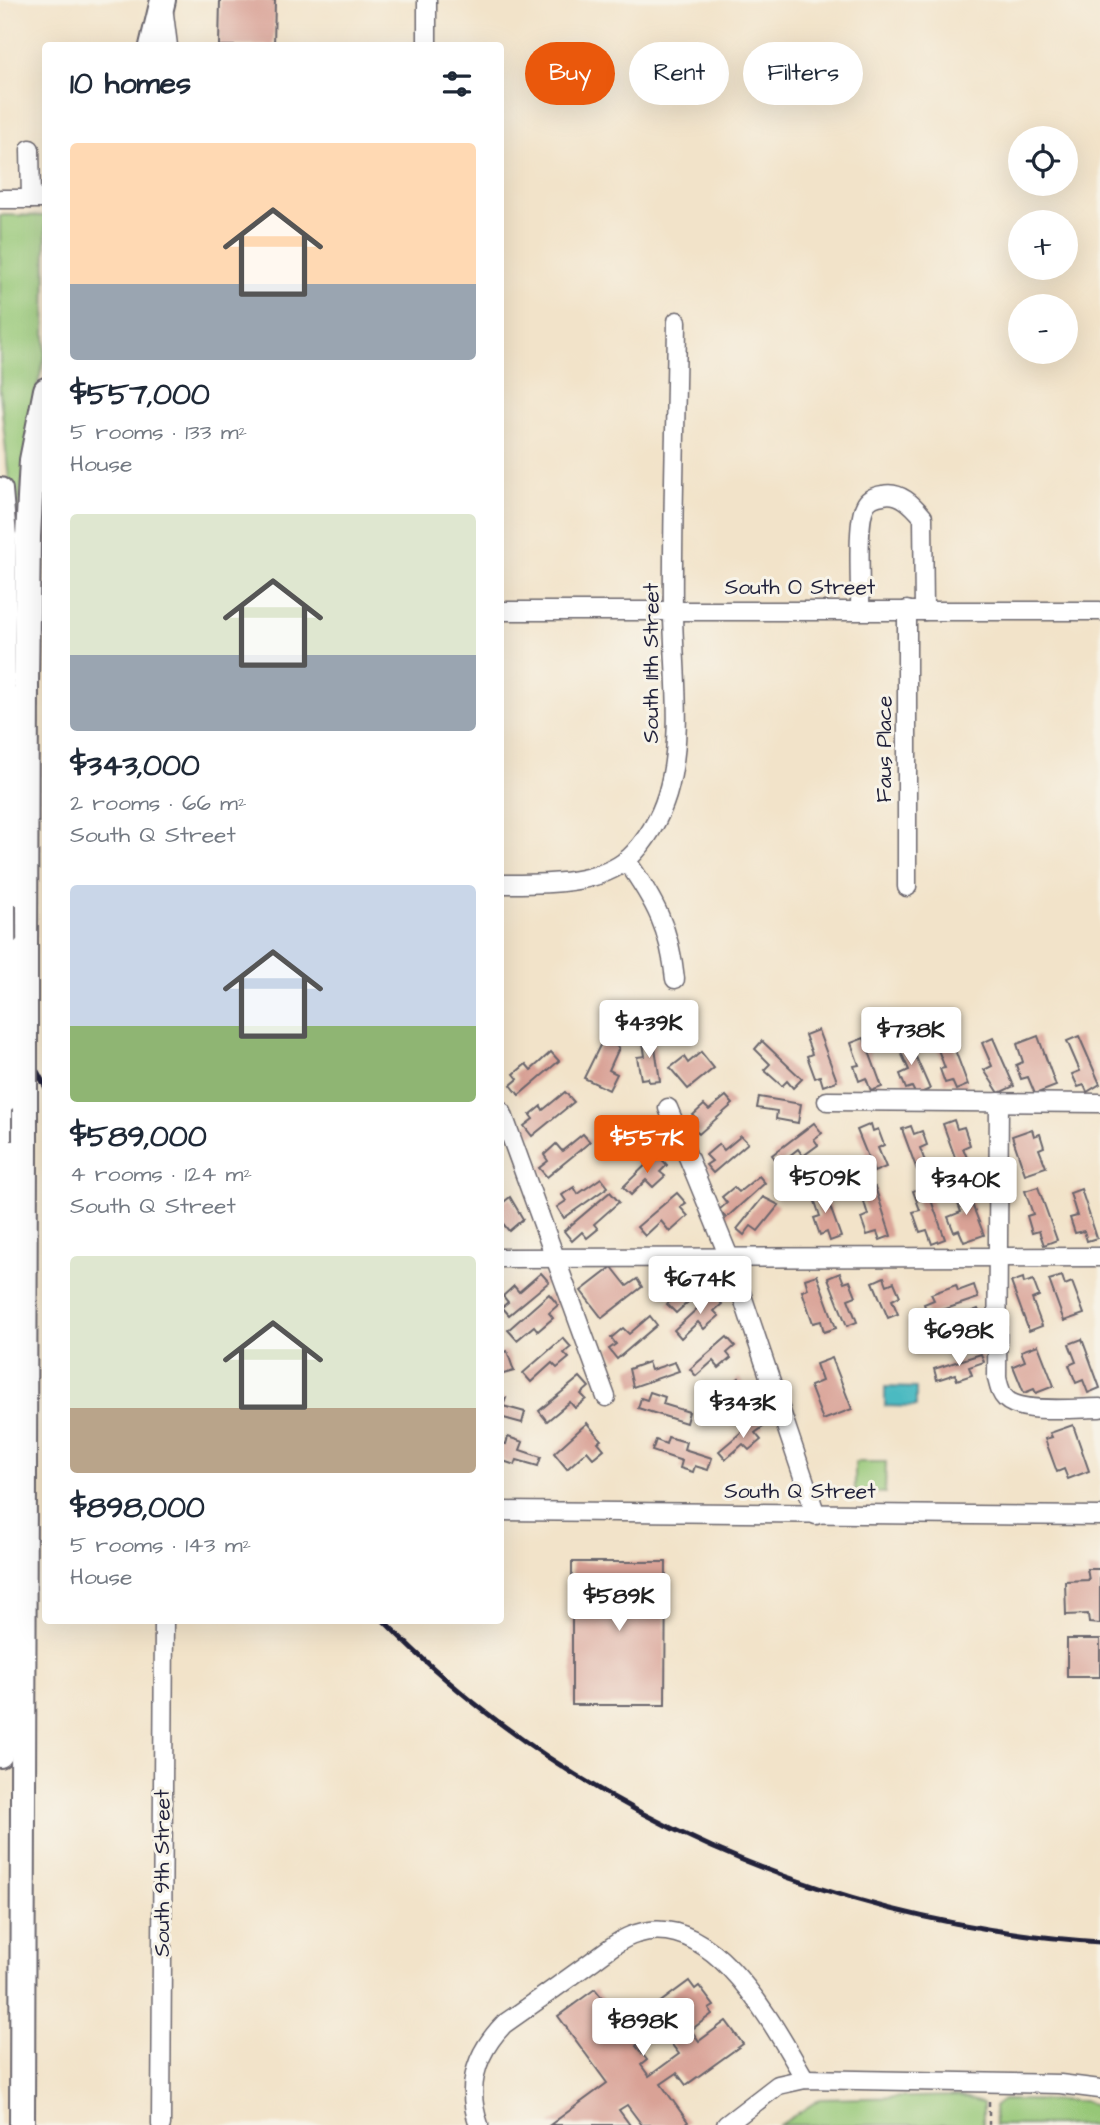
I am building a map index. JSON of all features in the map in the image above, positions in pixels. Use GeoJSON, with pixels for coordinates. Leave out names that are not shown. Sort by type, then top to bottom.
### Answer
{"type":"FeatureCollection","features":[{"type":"Feature","properties":{"kind":"highway"},"geometry":{"type":"LineString","coordinates":[[153,42],[163,4]]}},
{"type":"Feature","properties":{"kind":"highway"},"geometry":{"type":"LineString","coordinates":[[0,1755],[3,905],[14,686],[16,537],[42,410]]}},
{"type":"Feature","properties":{"kind":"highway"},"geometry":{"type":"LineString","coordinates":[[0,490],[16,537]]}},
{"type":"Feature","properties":{"kind":"highway"},"geometry":{"type":"LineString","coordinates":[[14,686],[25,949],[22,2125]]}},
{"type":"Feature","properties":{"kind":"street"},"geometry":{"type":"LineString","coordinates":[[427,0],[427,42]]}},
{"type":"Feature","properties":{"kind":"street"},"geometry":{"type":"LineString","coordinates":[[163,4],[168,42]]}},
{"type":"Feature","properties":{"kind":"street"},"geometry":{"type":"LineString","coordinates":[[0,199],[38,199],[30,149]]}},
{"type":"Feature","properties":{"kind":"street","name":"South 11th Street"},"geometry":{"type":"LineString","coordinates":[[626,860],[643,844],[667,795],[676,732],[673,611],[677,321]]}},
{"type":"Feature","properties":{"kind":"street","name":"Faus Place"},"geometry":{"type":"LineString","coordinates":[[860,610],[861,522],[865,505],[875,496],[891,493],[910,502],[923,517],[916,611],[907,887]]}},
{"type":"Feature","properties":{"kind":"street"},"geometry":{"type":"LineString","coordinates":[[0,609],[42,610]]}},
{"type":"Feature","properties":{"kind":"street","name":"South O Street"},"geometry":{"type":"LineString","coordinates":[[504,611],[1100,611]]}},
{"type":"Feature","properties":{"kind":"street"},"geometry":{"type":"LineString","coordinates":[[504,884],[557,884],[586,877],[626,860],[665,922],[672,946],[675,979]]}},
{"type":"Feature","properties":{"kind":"street"},"geometry":{"type":"LineString","coordinates":[[827,1101],[1100,1103]]}},
{"type":"Feature","properties":{"kind":"street"},"geometry":{"type":"LineString","coordinates":[[999,1102],[997,1378],[1001,1392],[1007,1401],[1023,1408],[1100,1408]]}},
{"type":"Feature","properties":{"kind":"street"},"geometry":{"type":"LineString","coordinates":[[668,1108],[729,1257],[816,1515]]}},
{"type":"Feature","properties":{"kind":"street"},"geometry":{"type":"LineString","coordinates":[[504,1117],[557,1256],[606,1397]]}},
{"type":"Feature","properties":{"kind":"street"},"geometry":{"type":"LineString","coordinates":[[504,1258],[1100,1257]]}},
{"type":"Feature","properties":{"kind":"street","name":"South Q Street"},"geometry":{"type":"LineString","coordinates":[[504,1511],[1100,1516]]}},
{"type":"Feature","properties":{"kind":"street","name":"South 9th Street"},"geometry":{"type":"LineString","coordinates":[[161,2125],[164,1624]]}},
{"type":"Feature","properties":{"kind":"street"},"geometry":{"type":"LineString","coordinates":[[479,2125],[472,2087],[478,2063],[489,2039],[503,2024],[623,1939],[645,1932],[667,1931],[683,1935],[714,1952],[772,2025],[805,2080]]}},
{"type":"Feature","properties":{"kind":"street"},"geometry":{"type":"LineString","coordinates":[[726,2125],[778,2085],[805,2080],[1048,2084],[1100,2089]]}},
{"type":"Feature","properties":{"kind":"path"},"geometry":{"type":"LineString","coordinates":[[989,2101],[989,2125]]}},
{"type":"Feature","properties":{"kind":"green space"},"geometry":{"type":"Polygon","coordinates":[[[0,215],[42,216],[42,367],[35,396],[17,519],[13,520],[0,391],[0,215]]]}},
{"type":"Feature","properties":{"kind":"green space"},"geometry":{"type":"Polygon","coordinates":[[[855,1462],[886,1462],[885,1493],[855,1492],[855,1462]]]}},
{"type":"Feature","properties":{"kind":"green space"},"geometry":{"type":"Polygon","coordinates":[[[957,2096],[983,2103],[983,2125],[780,2125],[820,2099],[957,2096]]]}},
{"type":"Feature","properties":{"kind":"green space"},"geometry":{"type":"Polygon","coordinates":[[[1003,2100],[1084,2101],[1100,2107],[1100,2125],[995,2125],[994,2107],[1003,2100]]]}},
{"type":"Feature","properties":{"kind":"water"},"geometry":{"type":"Polygon","coordinates":[[[885,1387],[916,1388],[916,1407],[885,1406],[885,1387]]]}},
{"type":"Feature","properties":{"kind":"building"},"geometry":{"type":"Polygon","coordinates":[[[220,0],[275,0],[274,42],[219,42],[220,0]]]}},
{"type":"Feature","properties":{"kind":"building"},"geometry":{"type":"Polygon","coordinates":[[[818,1030],[837,1081],[823,1086],[820,1076],[815,1078],[807,1056],[812,1054],[805,1035],[818,1030]]]}},
{"type":"Feature","properties":{"kind":"building"},"geometry":{"type":"Polygon","coordinates":[[[905,1032],[930,1089],[916,1095],[912,1087],[906,1089],[900,1074],[909,1070],[894,1037],[905,1032]]]}},
{"type":"Feature","properties":{"kind":"building"},"geometry":{"type":"Polygon","coordinates":[[[653,1034],[660,1081],[649,1082],[648,1078],[641,1079],[637,1057],[645,1056],[642,1035],[653,1034]]]}},
{"type":"Feature","properties":{"kind":"building"},"geometry":{"type":"Polygon","coordinates":[[[949,1034],[968,1085],[956,1090],[952,1081],[945,1083],[940,1069],[945,1068],[934,1039],[949,1034]]]}},
{"type":"Feature","properties":{"kind":"building"},"geometry":{"type":"Polygon","coordinates":[[[605,1035],[615,1040],[613,1044],[619,1048],[609,1070],[617,1074],[609,1090],[584,1078],[605,1035]]]}},
{"type":"Feature","properties":{"kind":"building"},"geometry":{"type":"Polygon","coordinates":[[[1038,1036],[1056,1086],[1035,1094],[1028,1077],[1021,1079],[1016,1065],[1023,1062],[1017,1044],[1038,1036]]]}},
{"type":"Feature","properties":{"kind":"building"},"geometry":{"type":"Polygon","coordinates":[[[1079,1036],[1100,1084],[1087,1092],[1084,1085],[1078,1087],[1072,1074],[1080,1071],[1067,1041],[1079,1036]]]}},
{"type":"Feature","properties":{"kind":"building"},"geometry":{"type":"Polygon","coordinates":[[[864,1038],[882,1087],[871,1091],[866,1078],[859,1081],[854,1066],[859,1065],[851,1043],[864,1038]]]}},
{"type":"Feature","properties":{"kind":"building"},"geometry":{"type":"Polygon","coordinates":[[[993,1038],[1014,1086],[999,1093],[984,1070],[992,1066],[982,1043],[993,1038]]]}},
{"type":"Feature","properties":{"kind":"building"},"geometry":{"type":"Polygon","coordinates":[[[762,1041],[802,1079],[793,1088],[787,1081],[782,1086],[764,1070],[770,1064],[755,1049],[762,1041]]]}},
{"type":"Feature","properties":{"kind":"building"},"geometry":{"type":"Polygon","coordinates":[[[551,1052],[559,1061],[519,1095],[511,1085],[518,1079],[514,1074],[526,1064],[531,1070],[551,1052]]]}},
{"type":"Feature","properties":{"kind":"building"},"geometry":{"type":"Polygon","coordinates":[[[701,1052],[714,1068],[688,1089],[670,1068],[684,1057],[688,1063],[701,1052]]]}},
{"type":"Feature","properties":{"kind":"building"},"geometry":{"type":"Polygon","coordinates":[[[565,1092],[574,1102],[532,1136],[524,1126],[533,1119],[530,1115],[541,1106],[543,1110],[565,1092]]]}},
{"type":"Feature","properties":{"kind":"building"},"geometry":{"type":"Polygon","coordinates":[[[726,1096],[733,1104],[699,1134],[690,1125],[697,1119],[693,1115],[704,1105],[709,1110],[726,1096]]]}},
{"type":"Feature","properties":{"kind":"building"},"geometry":{"type":"Polygon","coordinates":[[[759,1097],[801,1104],[798,1123],[776,1119],[777,1111],[757,1108],[759,1097]]]}},
{"type":"Feature","properties":{"kind":"building"},"geometry":{"type":"Polygon","coordinates":[[[954,1120],[957,1129],[964,1127],[970,1145],[963,1148],[972,1170],[961,1174],[943,1124],[954,1120]]]}},
{"type":"Feature","properties":{"kind":"building"},"geometry":{"type":"Polygon","coordinates":[[[814,1123],[822,1133],[814,1139],[818,1145],[803,1156],[798,1149],[779,1164],[772,1155],[814,1123]]]}},
{"type":"Feature","properties":{"kind":"building"},"geometry":{"type":"Polygon","coordinates":[[[871,1124],[873,1131],[878,1129],[884,1145],[878,1148],[886,1167],[874,1172],[857,1130],[871,1124]]]}},
{"type":"Feature","properties":{"kind":"building"},"geometry":{"type":"Polygon","coordinates":[[[911,1126],[914,1134],[922,1131],[927,1145],[920,1148],[927,1167],[917,1170],[902,1129],[911,1126]]]}},
{"type":"Feature","properties":{"kind":"building"},"geometry":{"type":"Polygon","coordinates":[[[646,1127],[649,1136],[642,1139],[645,1147],[630,1153],[627,1146],[609,1153],[604,1142],[646,1127]]]}},
{"type":"Feature","properties":{"kind":"building"},"geometry":{"type":"Polygon","coordinates":[[[1032,1129],[1034,1136],[1040,1134],[1044,1147],[1039,1149],[1046,1167],[1025,1174],[1012,1136],[1032,1129]]]}},
{"type":"Feature","properties":{"kind":"building"},"geometry":{"type":"Polygon","coordinates":[[[583,1134],[590,1142],[547,1177],[539,1168],[548,1161],[544,1155],[556,1144],[562,1151],[583,1134]]]}},
{"type":"Feature","properties":{"kind":"building"},"geometry":{"type":"Polygon","coordinates":[[[741,1136],[748,1143],[713,1173],[706,1165],[712,1161],[706,1155],[719,1144],[724,1150],[741,1136]]]}},
{"type":"Feature","properties":{"kind":"building"},"geometry":{"type":"Polygon","coordinates":[[[657,1154],[667,1165],[660,1172],[665,1176],[653,1187],[646,1180],[631,1195],[623,1187],[657,1154]]]}},
{"type":"Feature","properties":{"kind":"building"},"geometry":{"type":"Polygon","coordinates":[[[759,1176],[765,1183],[726,1218],[719,1210],[727,1203],[722,1197],[734,1187],[739,1192],[759,1176]]]}},
{"type":"Feature","properties":{"kind":"building"},"geometry":{"type":"Polygon","coordinates":[[[601,1178],[608,1187],[564,1218],[557,1207],[566,1201],[562,1195],[574,1187],[578,1194],[601,1178]]]}},
{"type":"Feature","properties":{"kind":"building"},"geometry":{"type":"Polygon","coordinates":[[[926,1186],[945,1239],[932,1244],[927,1230],[920,1232],[913,1212],[920,1210],[913,1191],[926,1186]]]}},
{"type":"Feature","properties":{"kind":"building"},"geometry":{"type":"Polygon","coordinates":[[[965,1186],[984,1235],[964,1242],[959,1230],[954,1232],[948,1217],[961,1212],[953,1190],[965,1186]]]}},
{"type":"Feature","properties":{"kind":"building"},"geometry":{"type":"Polygon","coordinates":[[[823,1187],[841,1237],[830,1241],[827,1232],[820,1235],[814,1218],[820,1216],[811,1190],[823,1187]]]}},
{"type":"Feature","properties":{"kind":"building"},"geometry":{"type":"Polygon","coordinates":[[[875,1187],[891,1236],[880,1240],[877,1232],[867,1235],[861,1218],[868,1215],[861,1192],[875,1187]]]}},
{"type":"Feature","properties":{"kind":"building"},"geometry":{"type":"Polygon","coordinates":[[[1038,1187],[1057,1240],[1044,1245],[1039,1231],[1032,1233],[1027,1216],[1033,1214],[1025,1191],[1038,1187]]]}},
{"type":"Feature","properties":{"kind":"building"},"geometry":{"type":"Polygon","coordinates":[[[1081,1189],[1097,1238],[1087,1241],[1084,1231],[1075,1233],[1070,1218],[1077,1216],[1070,1193],[1081,1189]]]}},
{"type":"Feature","properties":{"kind":"building"},"geometry":{"type":"Polygon","coordinates":[[[610,1192],[619,1202],[594,1224],[598,1229],[587,1238],[582,1232],[572,1241],[564,1231],[610,1192]]]}},
{"type":"Feature","properties":{"kind":"building"},"geometry":{"type":"Polygon","coordinates":[[[677,1193],[686,1203],[680,1207],[688,1216],[670,1232],[661,1221],[645,1236],[637,1227],[677,1193]]]}},
{"type":"Feature","properties":{"kind":"building"},"geometry":{"type":"Polygon","coordinates":[[[510,1197],[523,1219],[509,1231],[504,1225],[504,1202],[510,1197]]]}},
{"type":"Feature","properties":{"kind":"building"},"geometry":{"type":"Polygon","coordinates":[[[763,1197],[779,1205],[758,1231],[751,1226],[744,1235],[737,1229],[763,1197]]]}},
{"type":"Feature","properties":{"kind":"building"},"geometry":{"type":"Polygon","coordinates":[[[612,1267],[627,1286],[637,1279],[642,1287],[602,1318],[581,1291],[612,1267]]]}},
{"type":"Feature","properties":{"kind":"building"},"geometry":{"type":"Polygon","coordinates":[[[541,1273],[549,1282],[509,1315],[504,1309],[508,1302],[504,1295],[514,1286],[519,1292],[541,1273]]]}},
{"type":"Feature","properties":{"kind":"building"},"geometry":{"type":"Polygon","coordinates":[[[840,1273],[844,1283],[850,1281],[856,1296],[848,1299],[857,1322],[847,1326],[828,1278],[840,1273]]]}},
{"type":"Feature","properties":{"kind":"building"},"geometry":{"type":"Polygon","coordinates":[[[702,1274],[710,1282],[676,1313],[667,1304],[675,1297],[670,1291],[682,1280],[688,1287],[702,1274]]]}},
{"type":"Feature","properties":{"kind":"building"},"geometry":{"type":"Polygon","coordinates":[[[817,1275],[836,1328],[824,1332],[821,1321],[813,1323],[802,1291],[808,1289],[805,1279],[817,1275]]]}},
{"type":"Feature","properties":{"kind":"building"},"geometry":{"type":"Polygon","coordinates":[[[1062,1276],[1065,1285],[1072,1282],[1084,1314],[1064,1321],[1049,1280],[1062,1276]]]}},
{"type":"Feature","properties":{"kind":"building"},"geometry":{"type":"Polygon","coordinates":[[[884,1277],[887,1285],[894,1282],[900,1296],[892,1300],[898,1314],[888,1318],[873,1282],[884,1277]]]}},
{"type":"Feature","properties":{"kind":"building"},"geometry":{"type":"Polygon","coordinates":[[[1023,1278],[1024,1283],[1033,1280],[1039,1296],[1032,1299],[1042,1326],[1029,1331],[1011,1282],[1023,1278]]]}},
{"type":"Feature","properties":{"kind":"building"},"geometry":{"type":"Polygon","coordinates":[[[956,1285],[958,1291],[974,1285],[978,1298],[928,1315],[924,1304],[934,1300],[931,1294],[956,1285]]]}},
{"type":"Feature","properties":{"kind":"building"},"geometry":{"type":"Polygon","coordinates":[[[549,1294],[558,1305],[549,1313],[553,1318],[538,1331],[534,1326],[517,1340],[508,1330],[549,1294]]]}},
{"type":"Feature","properties":{"kind":"building"},"geometry":{"type":"Polygon","coordinates":[[[713,1294],[722,1304],[714,1311],[719,1316],[704,1329],[698,1322],[681,1338],[674,1330],[713,1294]]]}},
{"type":"Feature","properties":{"kind":"building"},"geometry":{"type":"Polygon","coordinates":[[[978,1309],[983,1321],[979,1322],[980,1327],[937,1343],[936,1340],[932,1341],[927,1328],[978,1309]]]}},
{"type":"Feature","properties":{"kind":"building"},"geometry":{"type":"Polygon","coordinates":[[[650,1316],[657,1325],[617,1359],[609,1349],[616,1344],[611,1338],[623,1328],[629,1334],[650,1316]]]}},
{"type":"Feature","properties":{"kind":"building"},"geometry":{"type":"Polygon","coordinates":[[[727,1337],[735,1346],[727,1353],[731,1358],[719,1368],[713,1361],[696,1376],[690,1369],[727,1337]]]}},
{"type":"Feature","properties":{"kind":"building"},"geometry":{"type":"Polygon","coordinates":[[[563,1338],[571,1347],[564,1353],[569,1358],[557,1368],[552,1363],[531,1382],[523,1373],[563,1338]]]}},
{"type":"Feature","properties":{"kind":"building"},"geometry":{"type":"Polygon","coordinates":[[[1082,1339],[1100,1388],[1088,1393],[1083,1380],[1076,1383],[1069,1365],[1076,1362],[1069,1344],[1082,1339]]]}},
{"type":"Feature","properties":{"kind":"building"},"geometry":{"type":"Polygon","coordinates":[[[1038,1345],[1054,1386],[1036,1393],[1034,1389],[1024,1393],[1013,1366],[1025,1361],[1021,1351],[1038,1345]]]}},
{"type":"Feature","properties":{"kind":"building"},"geometry":{"type":"Polygon","coordinates":[[[507,1351],[514,1371],[504,1374],[504,1352],[507,1351]]]}},
{"type":"Feature","properties":{"kind":"building"},"geometry":{"type":"Polygon","coordinates":[[[981,1354],[984,1362],[969,1367],[972,1375],[957,1380],[955,1374],[937,1380],[934,1369],[981,1354]]]}},
{"type":"Feature","properties":{"kind":"building"},"geometry":{"type":"Polygon","coordinates":[[[832,1358],[852,1409],[823,1420],[810,1386],[822,1381],[816,1364],[832,1358]]]}},
{"type":"Feature","properties":{"kind":"building"},"geometry":{"type":"Polygon","coordinates":[[[648,1362],[651,1370],[675,1362],[679,1371],[633,1387],[629,1369],[648,1362]]]}},
{"type":"Feature","properties":{"kind":"building"},"geometry":{"type":"Polygon","coordinates":[[[580,1377],[589,1387],[581,1394],[586,1399],[575,1408],[570,1402],[547,1421],[539,1411],[580,1377]]]}},
{"type":"Feature","properties":{"kind":"building"},"geometry":{"type":"Polygon","coordinates":[[[739,1378],[748,1388],[742,1393],[747,1398],[733,1410],[728,1404],[710,1419],[702,1411],[739,1378]]]}},
{"type":"Feature","properties":{"kind":"building"},"geometry":{"type":"Polygon","coordinates":[[[650,1392],[665,1397],[663,1404],[689,1412],[686,1423],[638,1408],[641,1398],[647,1400],[650,1392]]]}},
{"type":"Feature","properties":{"kind":"building"},"geometry":{"type":"Polygon","coordinates":[[[504,1406],[525,1412],[522,1423],[504,1418],[504,1406]]]}},
{"type":"Feature","properties":{"kind":"building"},"geometry":{"type":"Polygon","coordinates":[[[757,1419],[763,1427],[755,1433],[761,1440],[749,1450],[743,1444],[726,1459],[719,1451],[757,1419]]]}},
{"type":"Feature","properties":{"kind":"building"},"geometry":{"type":"Polygon","coordinates":[[[587,1423],[601,1440],[598,1442],[604,1449],[593,1458],[587,1451],[567,1469],[554,1453],[587,1423]]]}},
{"type":"Feature","properties":{"kind":"building"},"geometry":{"type":"Polygon","coordinates":[[[1073,1425],[1089,1471],[1068,1479],[1064,1469],[1057,1472],[1045,1439],[1052,1437],[1050,1433],[1073,1425]]]}},
{"type":"Feature","properties":{"kind":"building"},"geometry":{"type":"Polygon","coordinates":[[[508,1437],[523,1442],[520,1450],[541,1457],[538,1466],[517,1460],[515,1465],[504,1461],[508,1437]]]}},
{"type":"Feature","properties":{"kind":"building"},"geometry":{"type":"Polygon","coordinates":[[[668,1437],[686,1442],[684,1449],[712,1458],[708,1470],[695,1466],[693,1472],[680,1468],[682,1461],[652,1451],[656,1440],[666,1444],[668,1437]]]}},
{"type":"Feature","properties":{"kind":"building"},"geometry":{"type":"Polygon","coordinates":[[[572,1562],[666,1562],[665,1705],[572,1705],[572,1562]]]}},
{"type":"Feature","properties":{"kind":"building"},"geometry":{"type":"Polygon","coordinates":[[[1087,1569],[1100,1569],[1100,1624],[1089,1623],[1088,1614],[1066,1615],[1065,1581],[1089,1580],[1087,1569]]]}},
{"type":"Feature","properties":{"kind":"building"},"geometry":{"type":"Polygon","coordinates":[[[1067,1639],[1100,1639],[1100,1677],[1067,1677],[1067,1639]]]}},
{"type":"Feature","properties":{"kind":"building"},"geometry":{"type":"Polygon","coordinates":[[[689,1981],[695,1989],[699,1986],[714,2006],[709,2009],[712,2014],[691,2030],[699,2041],[726,2021],[743,2044],[686,2085],[677,2073],[661,2084],[688,2122],[684,2125],[642,2125],[627,2105],[619,2110],[630,2125],[550,2125],[607,2083],[558,2016],[595,1989],[639,2043],[636,2046],[647,2060],[641,2065],[649,2076],[679,2054],[647,2012],[689,1981]]]}},
{"type":"Feature","properties":{"kind":"railway"},"geometry":{"type":"LineString","coordinates":[[0,1001],[42,1080]]}},
{"type":"Feature","properties":{"kind":"railway"},"geometry":{"type":"LineString","coordinates":[[387,1624],[457,1689],[537,1750],[622,1802],[712,1847],[805,1883],[901,1911],[1000,1931],[1100,1942]]}}]}
